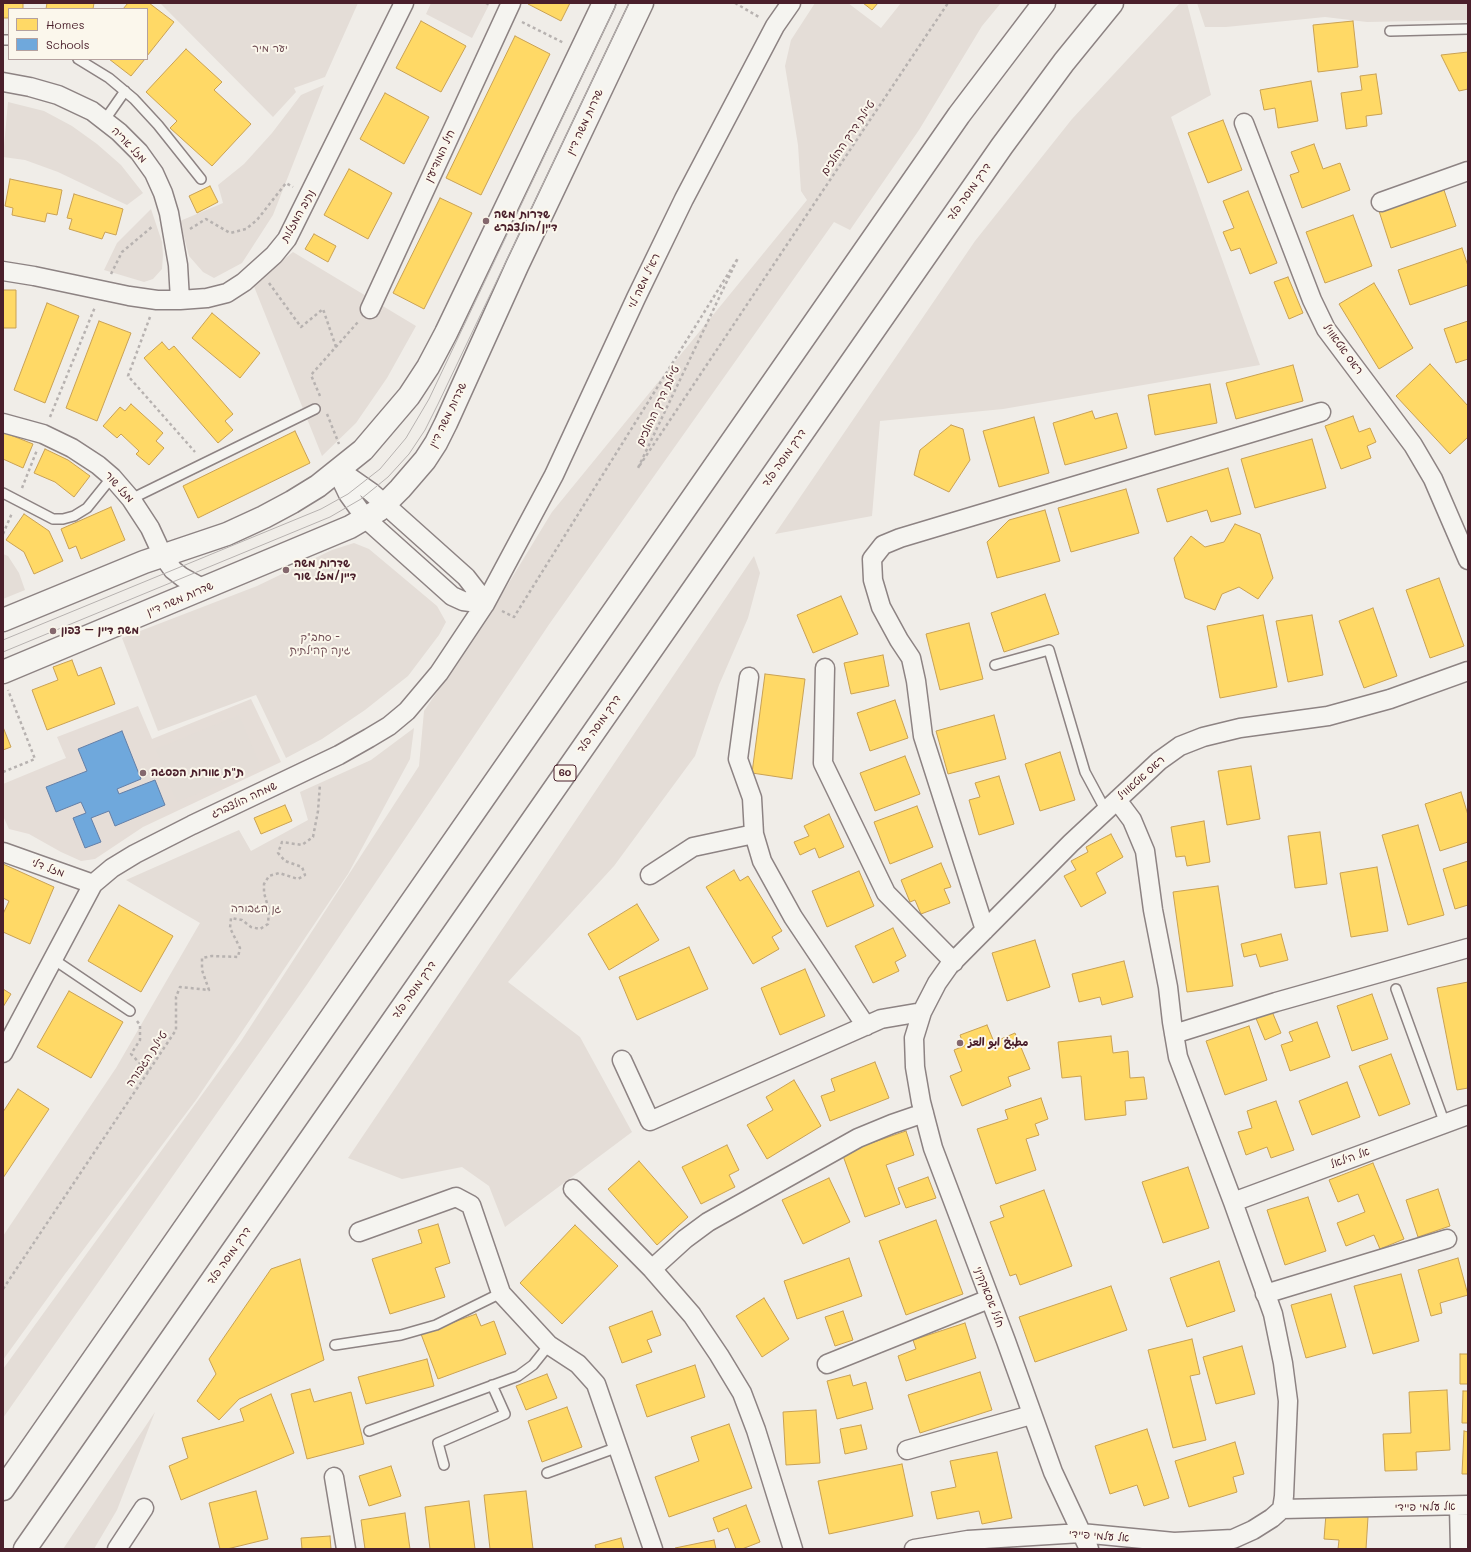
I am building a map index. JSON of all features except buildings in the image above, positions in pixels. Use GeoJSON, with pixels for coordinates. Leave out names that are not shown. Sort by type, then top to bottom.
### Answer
{"type":"FeatureCollection","features":[{"type":"Feature","properties":{"kind":"main road"},"geometry":{"type":"LineString","coordinates":[[3,620],[163,556],[227,534],[264,517],[298,498],[342,467],[362,450],[388,422],[409,396],[428,367],[446,333],[604,3]]}},
{"type":"Feature","properties":{"kind":"main road","name":"שדרות משה דיין"},"geometry":{"type":"LineString","coordinates":[[4,679],[204,589],[350,527],[366,519],[385,504],[412,476],[436,443],[517,266],[642,3]]}},
{"type":"Feature","properties":{"kind":"main road"},"geometry":{"type":"LineString","coordinates":[[3,1489],[959,115],[1044,3]]}},
{"type":"Feature","properties":{"kind":"main road","name":"דרך מוסה פלד"},"geometry":{"type":"LineString","coordinates":[[25,1549],[1002,146],[1064,62],[1112,3]]}},
{"type":"Feature","properties":{"kind":"street","name":"נתיב המזלות"},"geometry":{"type":"LineString","coordinates":[[3,271],[34,276],[102,291],[157,300],[207,298],[227,293],[244,282],[259,269],[287,239],[404,3]]}},
{"type":"Feature","properties":{"kind":"street","name":"רא\"ל משה לוי"},"geometry":{"type":"LineString","coordinates":[[507,564],[554,475],[684,199],[775,26],[791,3]]}},
{"type":"Feature","properties":{"kind":"street","name":"חיל המודיעין"},"geometry":{"type":"LineString","coordinates":[[370,309],[508,8]]}},
{"type":"Feature","properties":{"kind":"street","name":"מזל אריה"},"geometry":{"type":"LineString","coordinates":[[3,82],[30,87],[58,95],[92,112],[119,132],[139,152],[150,168],[163,193],[169,213],[174,238],[180,300]]}},
{"type":"Feature","properties":{"kind":"street","name":"ראס אטאוויל"},"geometry":{"type":"LineString","coordinates":[[1244,123],[1312,300],[1326,329],[1413,445],[1433,479],[1468,560]]}},
{"type":"Feature","properties":{"kind":"street"},"geometry":{"type":"LineString","coordinates":[[1381,202],[1468,172]]}},
{"type":"Feature","properties":{"kind":"street"},"geometry":{"type":"LineString","coordinates":[[985,930],[923,736],[916,681],[911,658],[899,640],[881,607],[873,580],[872,559],[883,545],[900,538],[1321,412]]}},
{"type":"Feature","properties":{"kind":"street","name":"מזל שור"},"geometry":{"type":"LineString","coordinates":[[3,423],[44,434],[72,448],[98,465],[112,477],[131,499],[150,528],[163,556],[173,570],[182,577],[204,589]]}},
{"type":"Feature","properties":{"kind":"street"},"geometry":{"type":"LineString","coordinates":[[342,467],[466,577],[485,604]]}},
{"type":"Feature","properties":{"kind":"street"},"geometry":{"type":"LineString","coordinates":[[342,467],[348,494],[366,519],[452,596],[463,601],[485,604]]}},
{"type":"Feature","properties":{"kind":"street","name":"שמחה הולצברג"},"geometry":{"type":"LineString","coordinates":[[3,1053],[93,884],[112,868],[135,854],[321,763],[389,726],[407,711],[439,672],[485,604],[507,564]]}},
{"type":"Feature","properties":{"kind":"street"},"geometry":{"type":"LineString","coordinates":[[824,668],[823,763],[886,893],[954,962]]}},
{"type":"Feature","properties":{"kind":"street","name":"ראס אטאוויל"},"geometry":{"type":"LineString","coordinates":[[914,1038],[922,1012],[937,983],[954,962],[1071,843],[1159,761],[1180,746],[1203,737],[1240,728],[1328,716],[1390,698],[1468,671]]}},
{"type":"Feature","properties":{"kind":"street"},"geometry":{"type":"LineString","coordinates":[[749,677],[738,759],[752,798],[754,834],[762,861],[793,918],[866,1026]]}},
{"type":"Feature","properties":{"kind":"street"},"geometry":{"type":"LineString","coordinates":[[1112,805],[1132,820],[1145,851],[1153,910],[1168,987],[1178,1057],[1233,1202],[1273,1314],[1282,1356],[1288,1401],[1284,1496],[1282,1508]]}},
{"type":"Feature","properties":{"kind":"street"},"geometry":{"type":"LineString","coordinates":[[650,875],[693,846],[754,834]]}},
{"type":"Feature","properties":{"kind":"street","name":"מזל דלי"},"geometry":{"type":"LineString","coordinates":[[3,852],[93,884]]}},
{"type":"Feature","properties":{"kind":"street"},"geometry":{"type":"LineString","coordinates":[[1174,1034],[1276,1002],[1468,948]]}},
{"type":"Feature","properties":{"kind":"street"},"geometry":{"type":"LineString","coordinates":[[622,1060],[650,1121],[882,1019],[922,1012]]}},
{"type":"Feature","properties":{"kind":"street","name":"חליל אסאקקיני"},"geometry":{"type":"LineString","coordinates":[[914,1038],[915,1067],[933,1148],[1053,1472],[1089,1549]]}},
{"type":"Feature","properties":{"kind":"street"},"geometry":{"type":"LineString","coordinates":[[652,1269],[685,1239],[708,1222],[858,1138],[924,1113]]}},
{"type":"Feature","properties":{"kind":"street","name":"אל הילאל"},"geometry":{"type":"LineString","coordinates":[[1233,1202],[1468,1115]]}},
{"type":"Feature","properties":{"kind":"street"},"geometry":{"type":"LineString","coordinates":[[573,1189],[652,1269],[692,1315],[720,1355],[742,1393],[756,1430],[793,1549]]}},
{"type":"Feature","properties":{"kind":"street"},"geometry":{"type":"LineString","coordinates":[[359,1232],[456,1198],[471,1205],[501,1293],[549,1345],[578,1364],[596,1384],[653,1549]]}},
{"type":"Feature","properties":{"kind":"street"},"geometry":{"type":"LineString","coordinates":[[1265,1294],[1448,1239]]}},
{"type":"Feature","properties":{"kind":"street"},"geometry":{"type":"LineString","coordinates":[[827,1364],[990,1299]]}},
{"type":"Feature","properties":{"kind":"street"},"geometry":{"type":"LineString","coordinates":[[907,1450],[1031,1415]]}},
{"type":"Feature","properties":{"kind":"street"},"geometry":{"type":"LineString","coordinates":[[334,1477],[346,1549]]}},
{"type":"Feature","properties":{"kind":"street"},"geometry":{"type":"LineString","coordinates":[[1460,1549],[1464,1506]]}},
{"type":"Feature","properties":{"kind":"street","name":"אל עלמי פיידי"},"geometry":{"type":"LineString","coordinates":[[914,1549],[968,1540],[1082,1533],[1174,1542],[1233,1539],[1253,1530],[1272,1518],[1282,1508],[1464,1506]]}},
{"type":"Feature","properties":{"kind":"street"},"geometry":{"type":"LineString","coordinates":[[117,1549],[144,1508]]}},
{"type":"Feature","properties":{"kind":"lane"},"geometry":{"type":"LineString","coordinates":[[1390,31],[1468,29]]}},
{"type":"Feature","properties":{"kind":"lane"},"geometry":{"type":"LineString","coordinates":[[80,60],[109,78],[134,99],[158,125],[201,179]]}},
{"type":"Feature","properties":{"kind":"lane"},"geometry":{"type":"LineString","coordinates":[[104,121],[125,91]]}},
{"type":"Feature","properties":{"kind":"lane"},"geometry":{"type":"LineString","coordinates":[[131,499],[315,409]]}},
{"type":"Feature","properties":{"kind":"lane"},"geometry":{"type":"LineString","coordinates":[[3,493],[53,519],[63,519],[74,516],[87,508],[112,477]]}},
{"type":"Feature","properties":{"kind":"lane"},"geometry":{"type":"LineString","coordinates":[[996,665],[1049,650],[1085,772],[1112,805]]}},
{"type":"Feature","properties":{"kind":"lane"},"geometry":{"type":"LineString","coordinates":[[53,959],[130,1011]]}},
{"type":"Feature","properties":{"kind":"lane"},"geometry":{"type":"LineString","coordinates":[[1396,989],[1445,1124]]}},
{"type":"Feature","properties":{"kind":"lane"},"geometry":{"type":"LineString","coordinates":[[334,1345],[401,1335],[436,1325],[501,1293]]}},
{"type":"Feature","properties":{"kind":"lane"},"geometry":{"type":"LineString","coordinates":[[369,1431],[518,1376],[533,1365],[549,1345]]}},
{"type":"Feature","properties":{"kind":"lane"},"geometry":{"type":"LineString","coordinates":[[444,1465],[438,1442],[505,1414],[492,1386]]}},
{"type":"Feature","properties":{"kind":"lane"},"geometry":{"type":"LineString","coordinates":[[547,1473],[618,1448]]}},
{"type":"Feature","properties":{"kind":"path"},"geometry":{"type":"LineString","coordinates":[[486,3],[508,8],[581,51]]}},
{"type":"Feature","properties":{"kind":"path"},"geometry":{"type":"LineString","coordinates":[[735,3],[775,26]]}},
{"type":"Feature","properties":{"kind":"path","name":"טיילת דרך ההולכים"},"geometry":{"type":"LineString","coordinates":[[485,604],[514,617],[738,258],[638,468],[948,3]]}},
{"type":"Feature","properties":{"kind":"path"},"geometry":{"type":"LineString","coordinates":[[174,238],[206,219],[230,233],[246,228],[257,220],[286,183],[309,197]]}},
{"type":"Feature","properties":{"kind":"path"},"geometry":{"type":"LineString","coordinates":[[3,534],[102,291],[122,252],[169,213]]}},
{"type":"Feature","properties":{"kind":"path"},"geometry":{"type":"LineString","coordinates":[[259,269],[301,327],[324,309],[336,348]]}},
{"type":"Feature","properties":{"kind":"path"},"geometry":{"type":"LineString","coordinates":[[157,300],[128,376],[204,463]]}},
{"type":"Feature","properties":{"kind":"path"},"geometry":{"type":"LineString","coordinates":[[321,399],[311,376],[370,309]]}},
{"type":"Feature","properties":{"kind":"path"},"geometry":{"type":"LineString","coordinates":[[326,412],[342,467]]}},
{"type":"Feature","properties":{"kind":"path"},"geometry":{"type":"LineString","coordinates":[[3,772],[36,758],[4,679]]}},
{"type":"Feature","properties":{"kind":"path","name":"טיילת הגבורה"},"geometry":{"type":"LineString","coordinates":[[3,1289],[176,1030],[176,997],[180,987],[209,990],[202,970],[202,958],[212,956],[238,957],[240,948],[230,928],[231,918],[242,920],[251,927],[260,929],[268,924],[269,910],[264,893],[264,884],[269,876],[280,873],[298,879],[305,875],[302,867],[285,861],[278,853],[282,842],[302,845],[313,837],[318,811],[321,763]]}},
{"type":"Feature","properties":{"kind":"path"},"geometry":{"type":"LineString","coordinates":[[130,1011],[140,1025],[140,1040],[131,1054],[148,1072]]}},
{"type":"Feature","properties":{"kind":"shaded area","name":"ת\"ת אורות הפסגה"},"geometry":{"type":"Polygon","coordinates":[[[251,699],[281,762],[143,827],[95,859],[81,861],[61,852],[29,834],[9,829],[3,816],[3,784],[66,758],[57,737],[138,706],[152,739],[251,699]]]}},
{"type":"Feature","properties":{"kind":"green space","name":"יער מיר"},"geometry":{"type":"Polygon","coordinates":[[[160,3],[358,3],[325,77],[294,88],[296,92],[273,117],[160,3]]]}},
{"type":"Feature","properties":{"kind":"green space"},"geometry":{"type":"Polygon","coordinates":[[[431,3],[490,3],[472,38],[426,14],[431,3]]]}},
{"type":"Feature","properties":{"kind":"green space"},"geometry":{"type":"Polygon","coordinates":[[[815,3],[848,3],[881,28],[901,3],[1001,3],[982,26],[919,130],[850,230],[834,222],[550,623],[306,986],[3,1418],[3,1369],[241,1041],[419,766],[424,711],[488,617],[552,512],[807,200],[801,191],[798,145],[785,66],[791,40],[815,3]]]}},
{"type":"Feature","properties":{"kind":"green space"},"geometry":{"type":"Polygon","coordinates":[[[1180,3],[1187,3],[1211,95],[1171,117],[1260,365],[1003,409],[880,421],[872,516],[775,534],[975,241],[1072,119],[1180,3]]]}},
{"type":"Feature","properties":{"kind":"green space"},"geometry":{"type":"Polygon","coordinates":[[[1197,3],[1468,3],[1468,20],[1367,22],[1325,17],[1226,27],[1205,27],[1197,3]]]}},
{"type":"Feature","properties":{"kind":"green space"},"geometry":{"type":"Polygon","coordinates":[[[324,85],[273,215],[242,263],[214,278],[203,272],[189,256],[180,221],[223,203],[218,185],[244,164],[272,133],[301,95],[324,85]]]}},
{"type":"Feature","properties":{"kind":"green space"},"geometry":{"type":"Polygon","coordinates":[[[8,102],[44,111],[72,126],[97,144],[121,165],[143,193],[127,205],[58,172],[25,160],[3,157],[8,102]]]}},
{"type":"Feature","properties":{"kind":"green space"},"geometry":{"type":"Polygon","coordinates":[[[151,209],[162,242],[162,269],[153,279],[144,282],[104,270],[117,243],[151,209]]]}},
{"type":"Feature","properties":{"kind":"green space"},"geometry":{"type":"Polygon","coordinates":[[[293,252],[416,326],[387,378],[356,423],[322,456],[253,284],[293,252]]]}},
{"type":"Feature","properties":{"kind":"green space","name":"סחב\"ק - גינה קהילתית"},"geometry":{"type":"Polygon","coordinates":[[[354,543],[369,549],[437,606],[446,622],[439,635],[408,676],[365,710],[322,739],[286,758],[256,695],[158,731],[122,638],[257,586],[332,550],[354,543]]]}},
{"type":"Feature","properties":{"kind":"green space"},"geometry":{"type":"Polygon","coordinates":[[[3,554],[8,556],[19,573],[25,590],[3,599],[3,554]]]}},
{"type":"Feature","properties":{"kind":"green space"},"geometry":{"type":"Polygon","coordinates":[[[754,556],[760,573],[748,618],[719,685],[695,756],[614,866],[508,982],[580,1037],[632,1132],[505,1227],[489,1186],[462,1167],[402,1179],[348,1158],[754,556]]]}},
{"type":"Feature","properties":{"kind":"green space"},"geometry":{"type":"Polygon","coordinates":[[[239,715],[261,768],[177,802],[156,749],[239,715]]]}},
{"type":"Feature","properties":{"kind":"green space","name":"גן הגבורה"},"geometry":{"type":"Polygon","coordinates":[[[414,728],[410,759],[348,874],[196,1100],[65,1274],[3,1360],[3,1236],[116,1068],[200,923],[126,880],[239,830],[251,851],[308,820],[300,792],[371,760],[414,728]]]}},
{"type":"Feature","properties":{"kind":"green space"},"geometry":{"type":"Polygon","coordinates":[[[155,1412],[117,1510],[94,1549],[63,1549],[155,1412]]]}},
{"type":"Feature","properties":{"kind":"tram line"},"geometry":{"type":"LineString","coordinates":[[3,640],[321,509],[348,494],[380,469],[406,438],[429,399],[617,3]]}},
{"type":"Feature","properties":{"kind":"tram line"},"geometry":{"type":"LineString","coordinates":[[3,652],[330,517],[361,499],[388,477],[409,454],[425,430],[629,3]]}},
{"type":"Feature","properties":{"kind":"place","name":"שדרות משה דיין/הולצברג"},"geometry":{"type":"Point","coordinates":[486,221]}},
{"type":"Feature","properties":{"kind":"place","name":"שדרות משה דיין/מזל שור"},"geometry":{"type":"Point","coordinates":[286,570]}},
{"type":"Feature","properties":{"kind":"place","name":"משה דיין – צפון"},"geometry":{"type":"Point","coordinates":[53,631]}},
{"type":"Feature","properties":{"kind":"place","name":"ת\"ת אורות הפסגה"},"geometry":{"type":"Point","coordinates":[143,773]}},
{"type":"Feature","properties":{"kind":"place","name":"مطبخ ابو العز"},"geometry":{"type":"Point","coordinates":[960,1043]}}]}
